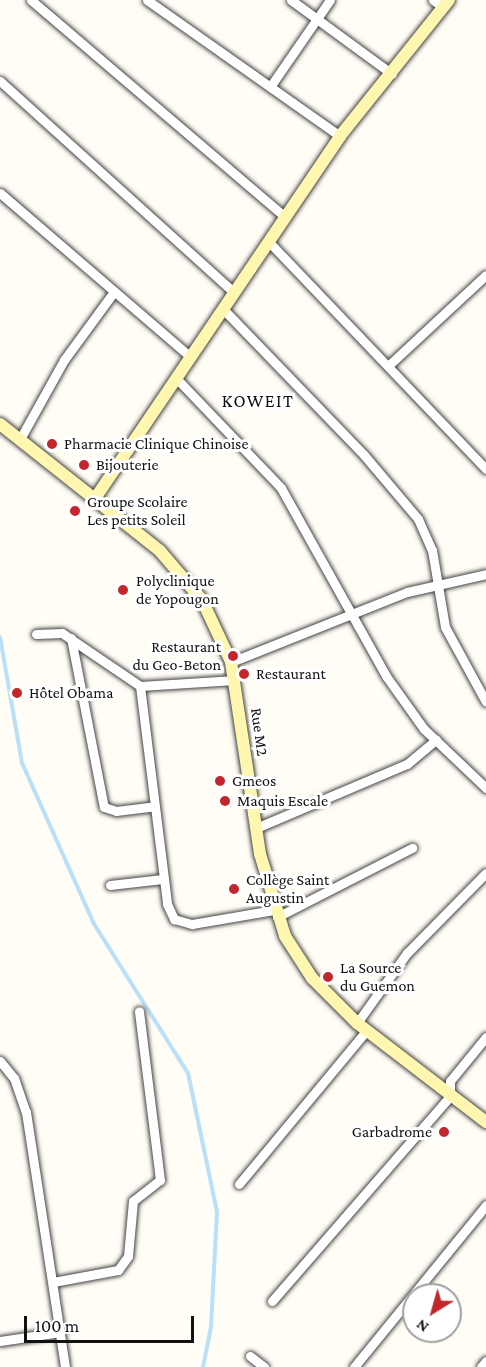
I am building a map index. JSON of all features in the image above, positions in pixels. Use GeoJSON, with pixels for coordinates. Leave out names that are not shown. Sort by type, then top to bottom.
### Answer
{"type":"FeatureCollection","features":[{"type":"Feature","properties":{"kind":"street"},"geometry":{"type":"LineString","coordinates":[[31,0],[285,217]]}},
{"type":"Feature","properties":{"kind":"street"},"geometry":{"type":"LineString","coordinates":[[147,0],[272,84],[340,136]]}},
{"type":"Feature","properties":{"kind":"street"},"geometry":{"type":"LineString","coordinates":[[291,0],[392,74]]}},
{"type":"Feature","properties":{"kind":"street"},"geometry":{"type":"LineString","coordinates":[[272,84],[330,0]]}},
{"type":"Feature","properties":{"kind":"street"},"geometry":{"type":"LineString","coordinates":[[96,497],[225,311],[340,136],[392,74],[442,2]]}},
{"type":"Feature","properties":{"kind":"street"},"geometry":{"type":"LineString","coordinates":[[0,81],[235,293]]}},
{"type":"Feature","properties":{"kind":"street"},"geometry":{"type":"LineString","coordinates":[[0,193],[113,293],[191,357]]}},
{"type":"Feature","properties":{"kind":"street"},"geometry":{"type":"LineString","coordinates":[[269,242],[486,469]]}},
{"type":"Feature","properties":{"kind":"street"},"geometry":{"type":"LineString","coordinates":[[389,365],[486,275]]}},
{"type":"Feature","properties":{"kind":"street"},"geometry":{"type":"LineString","coordinates":[[20,439],[64,360],[113,293]]}},
{"type":"Feature","properties":{"kind":"street"},"geometry":{"type":"LineString","coordinates":[[225,311],[409,506],[432,550],[437,584],[452,643],[486,702]]}},
{"type":"Feature","properties":{"kind":"street"},"geometry":{"type":"LineString","coordinates":[[177,379],[286,496],[386,676],[436,740],[486,788]]}},
{"type":"Feature","properties":{"kind":"street","name":"Rue M2"},"geometry":{"type":"LineString","coordinates":[[0,424],[96,497],[182,573],[212,617],[231,662],[256,828],[275,914],[312,978],[362,1027],[486,1122]]}},
{"type":"Feature","properties":{"kind":"street"},"geometry":{"type":"LineString","coordinates":[[231,662],[437,584],[486,574]]}},
{"type":"Feature","properties":{"kind":"street"},"geometry":{"type":"LineString","coordinates":[[36,634],[71,638],[140,686],[235,680]]}},
{"type":"Feature","properties":{"kind":"street"},"geometry":{"type":"LineString","coordinates":[[71,638],[104,807],[116,811],[155,806]]}},
{"type":"Feature","properties":{"kind":"street"},"geometry":{"type":"LineString","coordinates":[[140,686],[169,913],[184,923],[275,914],[412,848]]}},
{"type":"Feature","properties":{"kind":"street"},"geometry":{"type":"LineString","coordinates":[[256,828],[407,764],[436,740]]}},
{"type":"Feature","properties":{"kind":"street"},"geometry":{"type":"LineString","coordinates":[[238,1184],[362,1027],[407,953],[486,873]]}},
{"type":"Feature","properties":{"kind":"street"},"geometry":{"type":"LineString","coordinates":[[110,885],[163,879]]}},
{"type":"Feature","properties":{"kind":"street"},"geometry":{"type":"LineString","coordinates":[[53,1281],[111,1273],[124,1264],[133,1201],[160,1180],[139,1011]]}},
{"type":"Feature","properties":{"kind":"street"},"geometry":{"type":"LineString","coordinates":[[272,1301],[450,1096],[450,1081],[486,1037]]}},
{"type":"Feature","properties":{"kind":"street"},"geometry":{"type":"LineString","coordinates":[[0,1061],[14,1078],[26,1112],[65,1367]]}},
{"type":"Feature","properties":{"kind":"street"},"geometry":{"type":"LineString","coordinates":[[354,1367],[486,1205]]}},
{"type":"Feature","properties":{"kind":"street"},"geometry":{"type":"LineString","coordinates":[[0,1341],[60,1332]]}},
{"type":"Feature","properties":{"kind":"street"},"geometry":{"type":"LineString","coordinates":[[250,1356],[264,1367]]}},
{"type":"Feature","properties":{"kind":"street"},"geometry":{"type":"LineString","coordinates":[[481,1367],[486,1361]]}},
{"type":"Feature","properties":{"kind":"waterway"},"geometry":{"type":"LineString","coordinates":[[0,637],[22,763],[94,924],[188,1073],[217,1212],[211,1327],[203,1367]]}},
{"type":"Feature","properties":{"kind":"place","name":"Pharmacie Clinique Chinoise"},"geometry":{"type":"Point","coordinates":[52,444]}},
{"type":"Feature","properties":{"kind":"place","name":"Bijouterie"},"geometry":{"type":"Point","coordinates":[84,465]}},
{"type":"Feature","properties":{"kind":"place","name":"Groupe Scolaire Les petits Soleil"},"geometry":{"type":"Point","coordinates":[75,511]}},
{"type":"Feature","properties":{"kind":"place","name":"Polyclinique de Yopougon"},"geometry":{"type":"Point","coordinates":[123,590]}},
{"type":"Feature","properties":{"kind":"place","name":"Restaurant du Geo-Beton"},"geometry":{"type":"Point","coordinates":[233,656]}},
{"type":"Feature","properties":{"kind":"place","name":"Restaurant"},"geometry":{"type":"Point","coordinates":[244,674]}},
{"type":"Feature","properties":{"kind":"place","name":"Hôtel Obama"},"geometry":{"type":"Point","coordinates":[17,693]}},
{"type":"Feature","properties":{"kind":"place","name":"Gmeos"},"geometry":{"type":"Point","coordinates":[220,781]}},
{"type":"Feature","properties":{"kind":"place","name":"Maquis Escale"},"geometry":{"type":"Point","coordinates":[225,801]}},
{"type":"Feature","properties":{"kind":"place","name":"Collège Saint Augustin"},"geometry":{"type":"Point","coordinates":[234,889]}},
{"type":"Feature","properties":{"kind":"place","name":"La Source du Guemon"},"geometry":{"type":"Point","coordinates":[328,977]}},
{"type":"Feature","properties":{"kind":"place","name":"Garbadrome"},"geometry":{"type":"Point","coordinates":[444,1132]}},
{"type":"Feature","properties":{"kind":"district","name":"KOWEIT"},"geometry":{"type":"Point","coordinates":[258,401]}}]}
